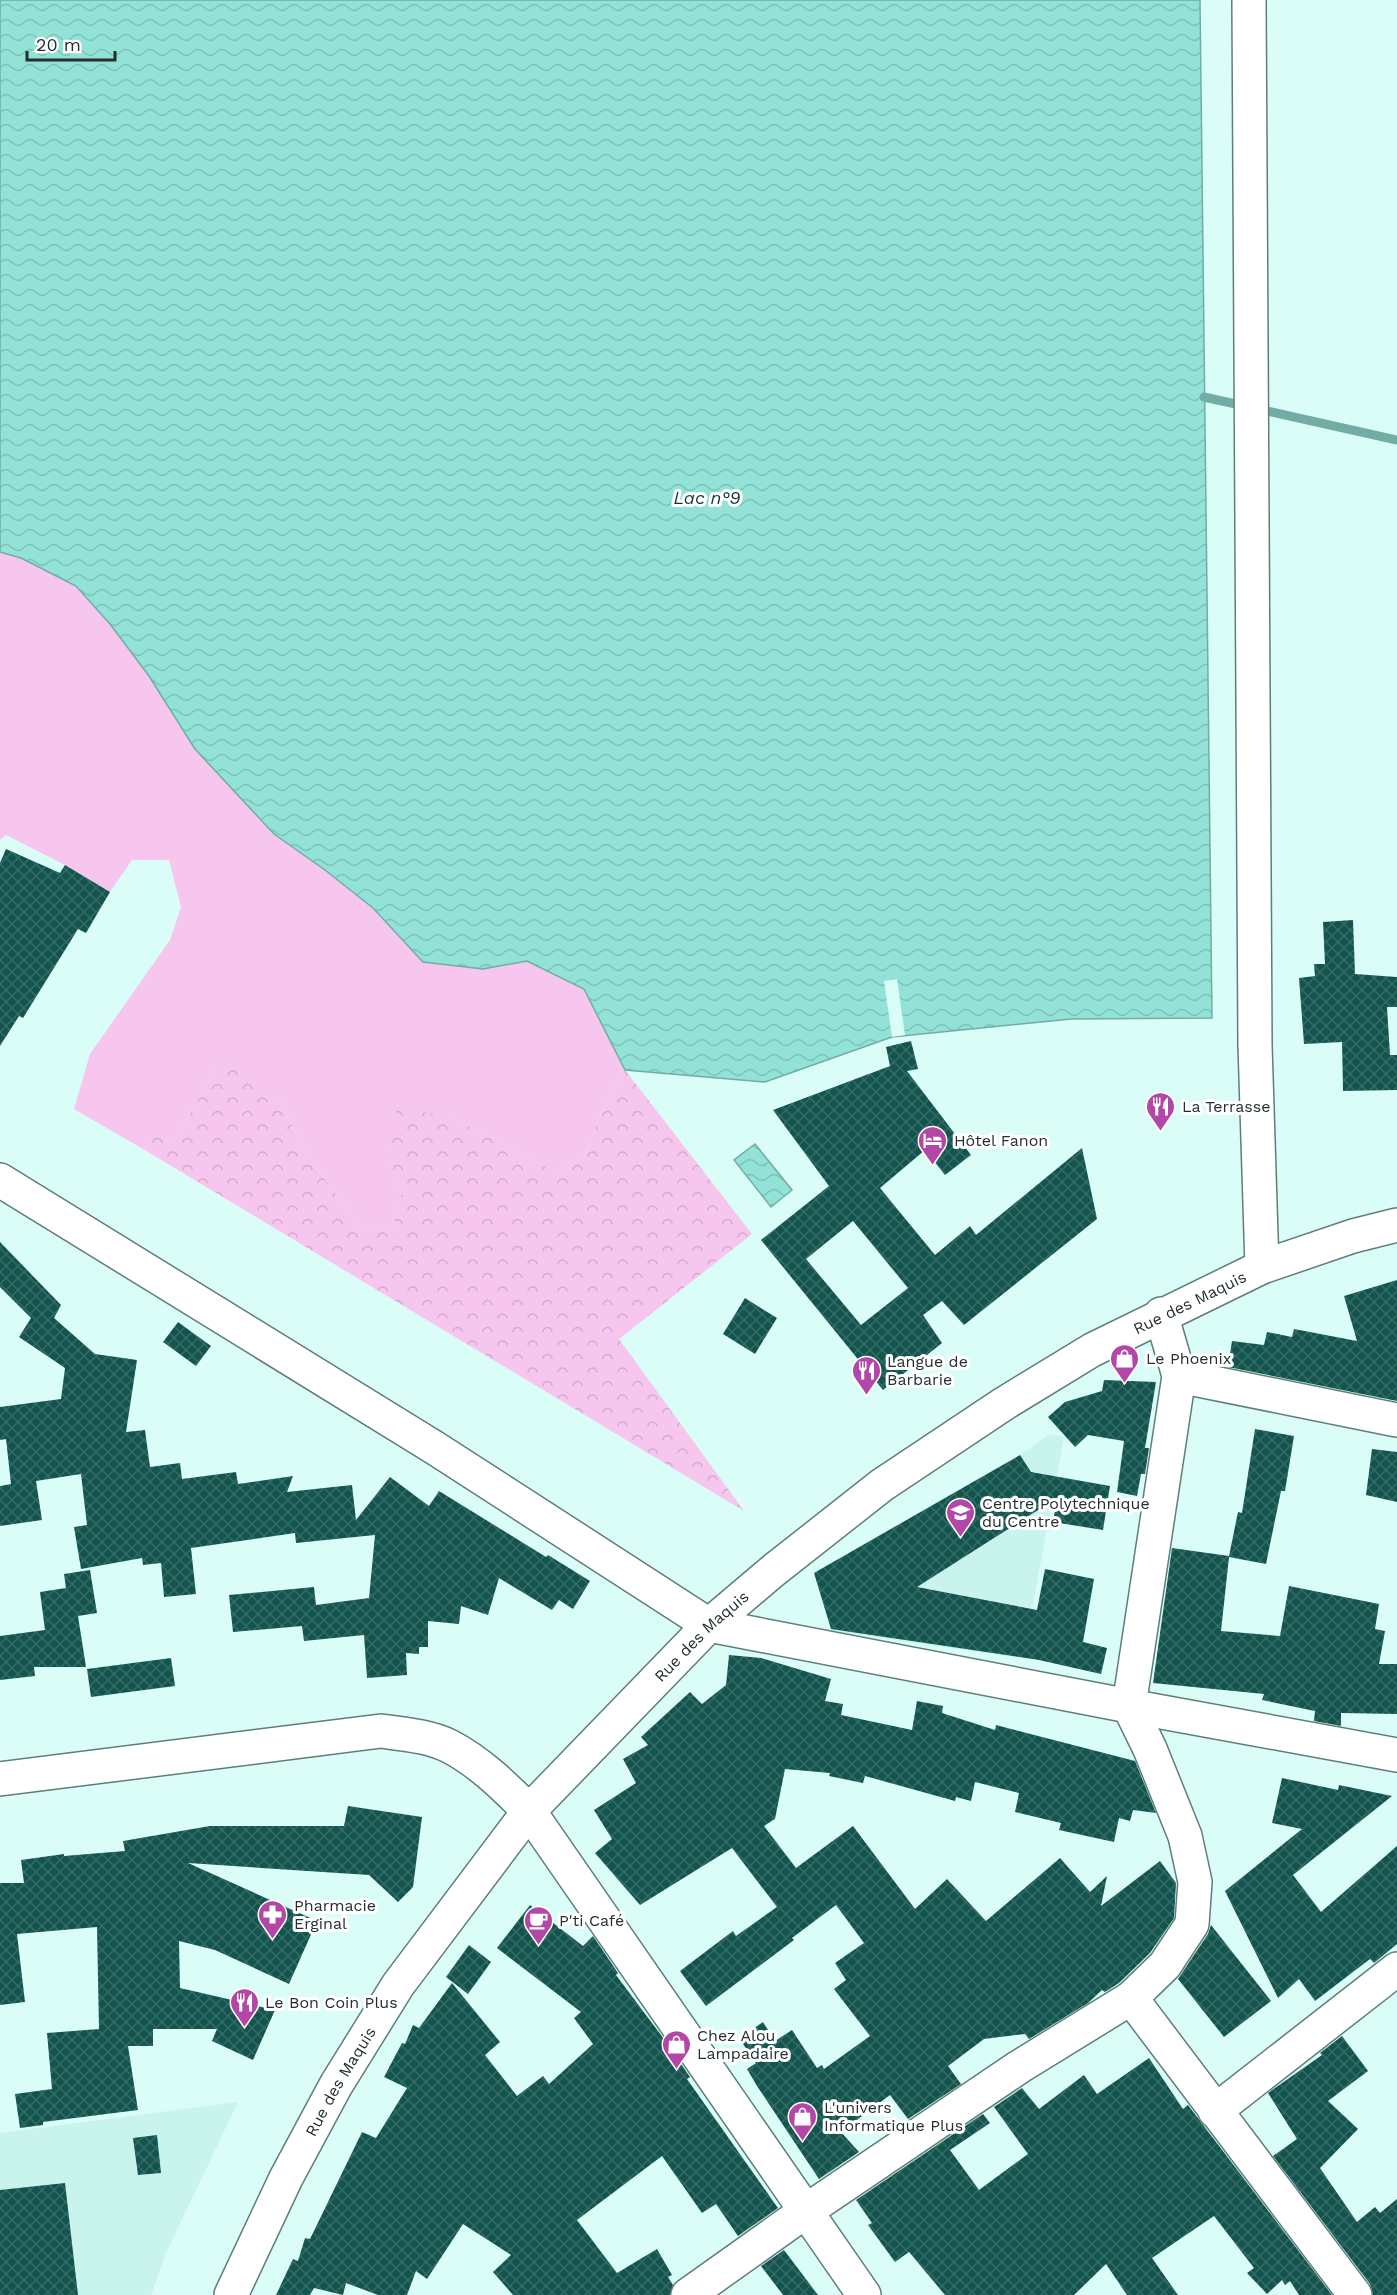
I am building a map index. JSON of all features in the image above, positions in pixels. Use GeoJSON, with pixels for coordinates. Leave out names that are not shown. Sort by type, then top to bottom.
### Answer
{"type":"FeatureCollection","features":[{"type":"Feature","properties":{"kind":"street"},"geometry":{"type":"LineString","coordinates":[[1249,0],[1255,1034],[1262,1267]]}},
{"type":"Feature","properties":{"kind":"street"},"geometry":{"type":"LineString","coordinates":[[0,1180],[435,1448],[709,1625],[1397,1755]]}},
{"type":"Feature","properties":{"kind":"street","name":"Rue des Maquis"},"geometry":{"type":"LineString","coordinates":[[231,2295],[286,2178],[336,2085],[392,1995],[529,1810],[709,1625],[774,1570],[882,1485],[1005,1403],[1092,1350],[1161,1314],[1262,1267],[1353,1236],[1397,1225]]}},
{"type":"Feature","properties":{"kind":"street"},"geometry":{"type":"LineString","coordinates":[[688,2295],[806,2211],[1019,2067],[1131,1998],[1165,1965],[1192,1924],[1195,1882],[1185,1836],[1150,1749],[1129,1706],[1179,1376],[1161,1314]]}},
{"type":"Feature","properties":{"kind":"street"},"geometry":{"type":"LineString","coordinates":[[1179,1376],[1397,1420]]}},
{"type":"Feature","properties":{"kind":"street"},"geometry":{"type":"LineString","coordinates":[[0,1779],[381,1731],[413,1736],[448,1746],[491,1774],[529,1810],[864,2295]]}},
{"type":"Feature","properties":{"kind":"street"},"geometry":{"type":"LineString","coordinates":[[1215,2111],[1397,1969]]}},
{"type":"Feature","properties":{"kind":"street"},"geometry":{"type":"LineString","coordinates":[[1131,1998],[1355,2295]]}},
{"type":"Feature","properties":{"kind":"shaded area","name":"Centre Polytechnique du Centre"},"geometry":{"type":"Polygon","coordinates":[[[1050,1434],[1064,1437],[1032,1609],[1019,1658],[832,1631],[814,1573],[1020,1455],[1050,1434]]]}},
{"type":"Feature","properties":{"kind":"shaded area"},"geometry":{"type":"Polygon","coordinates":[[[238,2102],[166,2253],[151,2295],[0,2295],[0,2133],[238,2102]]]}},
{"type":"Feature","properties":{"kind":"green space"},"geometry":{"type":"Polygon","coordinates":[[[0,552],[21,558],[76,586],[110,624],[149,676],[195,749],[274,834],[373,908],[423,962],[483,969],[527,961],[584,989],[625,1070],[601,1114],[584,1157],[559,1173],[449,1116],[385,1150],[402,1192],[393,1226],[363,1230],[309,1158],[279,1100],[215,1071],[174,1141],[154,1137],[143,1149],[74,1109],[90,1054],[170,940],[181,907],[169,860],[132,860],[110,892],[65,865],[6,835],[0,840],[0,552]]]}},
{"type":"Feature","properties":{"kind":"green space"},"geometry":{"type":"Polygon","coordinates":[[[235,1062],[279,1100],[309,1158],[363,1230],[393,1226],[402,1192],[385,1150],[397,1108],[449,1116],[559,1173],[584,1157],[601,1114],[625,1070],[752,1234],[619,1339],[744,1511],[143,1149],[154,1136],[174,1141],[215,1071],[235,1062]]]}},
{"type":"Feature","properties":{"kind":"water","name":"Lac n°9"},"geometry":{"type":"Polygon","coordinates":[[[0,0],[1200,0],[1212,1018],[1071,1019],[892,1037],[765,1082],[625,1070],[584,989],[527,961],[483,969],[423,962],[373,908],[274,834],[195,749],[149,676],[110,624],[76,586],[21,558],[0,552],[0,0]]]}},
{"type":"Feature","properties":{"kind":"water"},"geometry":{"type":"Polygon","coordinates":[[[755,1144],[792,1190],[771,1207],[734,1160],[755,1144]]]}},
{"type":"Feature","properties":{"kind":"pier"},"geometry":{"type":"Polygon","coordinates":[[[897,979],[905,1035],[892,1037],[884,981],[897,979]]]}},
{"type":"Feature","properties":{"kind":"building"},"geometry":{"type":"Polygon","coordinates":[[[6,849],[60,873],[65,865],[110,892],[86,933],[78,929],[23,1018],[19,1016],[0,1046],[0,863],[6,849]]]}},
{"type":"Feature","properties":{"kind":"building"},"geometry":{"type":"Polygon","coordinates":[[[1353,920],[1355,974],[1397,977],[1397,1007],[1387,1007],[1390,1055],[1397,1055],[1397,1090],[1343,1091],[1342,1042],[1304,1044],[1299,978],[1315,976],[1314,964],[1325,964],[1323,922],[1353,920]]]}},
{"type":"Feature","properties":{"kind":"building"},"geometry":{"type":"Polygon","coordinates":[[[911,1041],[918,1069],[907,1071],[971,1155],[945,1175],[925,1150],[880,1188],[935,1255],[970,1226],[976,1235],[1082,1148],[1097,1219],[964,1325],[942,1301],[923,1315],[942,1343],[883,1390],[761,1240],[829,1186],[773,1110],[890,1066],[886,1047],[911,1041]],[[853,1221],[806,1259],[861,1325],[908,1288],[853,1221]]]}},
{"type":"Feature","properties":{"kind":"building"},"geometry":{"type":"Polygon","coordinates":[[[0,1242],[61,1305],[54,1318],[95,1354],[137,1360],[126,1432],[145,1430],[150,1467],[180,1463],[182,1479],[236,1472],[238,1484],[293,1476],[287,1492],[352,1485],[356,1520],[390,1477],[429,1506],[439,1491],[546,1557],[548,1555],[590,1581],[573,1609],[559,1600],[552,1610],[499,1578],[488,1615],[461,1606],[459,1624],[428,1621],[428,1647],[419,1647],[419,1654],[406,1653],[407,1675],[367,1678],[364,1635],[304,1641],[302,1626],[233,1632],[229,1595],[314,1587],[316,1605],[369,1598],[375,1535],[296,1543],[295,1533],[191,1548],[196,1594],[164,1597],[161,1563],[143,1565],[142,1558],[81,1569],[74,1527],[87,1525],[81,1474],[36,1481],[42,1520],[0,1526],[0,1486],[11,1484],[6,1439],[0,1440],[0,1407],[61,1399],[65,1368],[19,1337],[31,1318],[0,1287],[0,1242]]]}},
{"type":"Feature","properties":{"kind":"building"},"geometry":{"type":"Polygon","coordinates":[[[1397,1280],[1397,1401],[1228,1367],[1232,1341],[1264,1345],[1267,1332],[1292,1337],[1294,1329],[1357,1341],[1344,1296],[1397,1280]]]}},
{"type":"Feature","properties":{"kind":"building"},"geometry":{"type":"Polygon","coordinates":[[[745,1298],[777,1318],[755,1354],[723,1334],[745,1298]]]}},
{"type":"Feature","properties":{"kind":"building"},"geometry":{"type":"Polygon","coordinates":[[[178,1322],[211,1346],[196,1366],[163,1342],[178,1322]]]}},
{"type":"Feature","properties":{"kind":"building"},"geometry":{"type":"Polygon","coordinates":[[[1104,1380],[1156,1382],[1145,1448],[1149,1448],[1145,1474],[1141,1474],[1137,1496],[1117,1492],[1124,1441],[1088,1435],[1075,1447],[1048,1417],[1065,1402],[1102,1391],[1104,1380]]]}},
{"type":"Feature","properties":{"kind":"building"},"geometry":{"type":"Polygon","coordinates":[[[1255,1429],[1294,1436],[1285,1491],[1281,1491],[1266,1564],[1229,1557],[1221,1631],[1280,1636],[1289,1586],[1379,1604],[1375,1629],[1385,1631],[1379,1664],[1397,1664],[1397,1714],[1341,1713],[1341,1726],[1314,1721],[1315,1711],[1262,1700],[1264,1694],[1153,1683],[1172,1548],[1229,1556],[1238,1512],[1242,1513],[1255,1429]]]}},
{"type":"Feature","properties":{"kind":"building"},"geometry":{"type":"Polygon","coordinates":[[[1372,1449],[1397,1452],[1397,1502],[1366,1495],[1372,1449]]]}},
{"type":"Feature","properties":{"kind":"building","name":"Centre Polytechnique du Centre"},"geometry":{"type":"Polygon","coordinates":[[[1020,1455],[1031,1472],[1110,1486],[1103,1530],[1053,1522],[1057,1498],[917,1587],[1037,1610],[1045,1569],[1094,1579],[1083,1642],[1107,1648],[1101,1674],[1039,1660],[831,1629],[814,1573],[1020,1455]]]}},
{"type":"Feature","properties":{"kind":"building"},"geometry":{"type":"Polygon","coordinates":[[[90,1570],[97,1613],[78,1616],[86,1667],[34,1667],[35,1676],[0,1680],[0,1636],[45,1630],[40,1592],[66,1588],[64,1574],[90,1570]]]}},
{"type":"Feature","properties":{"kind":"building"},"geometry":{"type":"Polygon","coordinates":[[[729,1655],[761,1658],[831,1679],[825,1701],[843,1704],[841,1715],[912,1730],[917,1701],[943,1706],[942,1713],[995,1730],[996,1725],[1135,1761],[1156,1813],[1133,1810],[1130,1821],[1119,1818],[1114,1842],[1059,1830],[1061,1823],[1015,1812],[1019,1793],[975,1782],[971,1801],[956,1797],[955,1801],[865,1776],[863,1783],[829,1776],[830,1773],[785,1769],[775,1819],[764,1826],[796,1868],[853,1826],[915,1909],[947,1879],[986,1921],[1060,1858],[1090,1892],[1107,1876],[1101,1906],[1160,1861],[1176,1883],[1174,1918],[1150,1953],[1119,1983],[1105,1992],[1102,1990],[1088,2003],[1029,2039],[1025,2034],[984,2039],[948,2066],[961,2084],[908,2119],[890,2095],[841,2132],[859,2152],[819,2179],[747,2069],[756,2063],[739,2038],[763,2022],[775,2041],[792,2030],[817,2068],[822,2065],[824,2069],[870,2036],[834,1989],[846,1980],[835,1963],[864,1943],[836,1905],[792,1938],[794,1940],[706,2006],[680,1971],[733,1931],[736,1936],[777,1907],[732,1848],[640,1905],[595,1853],[612,1839],[594,1810],[636,1783],[623,1759],[648,1745],[641,1737],[690,1692],[702,1704],[726,1685],[729,1655]]]}},
{"type":"Feature","properties":{"kind":"building"},"geometry":{"type":"Polygon","coordinates":[[[171,1658],[175,1686],[91,1697],[87,1669],[171,1658]]]}},
{"type":"Feature","properties":{"kind":"building"},"geometry":{"type":"Polygon","coordinates":[[[1282,1778],[1338,1790],[1339,1785],[1392,1796],[1293,1875],[1321,1912],[1397,1846],[1397,1944],[1374,1963],[1370,1959],[1315,2001],[1299,1979],[1278,1998],[1225,1891],[1302,1829],[1272,1823],[1282,1778]]]}},
{"type":"Feature","properties":{"kind":"building"},"geometry":{"type":"Polygon","coordinates":[[[348,1806],[422,1817],[413,1887],[398,1902],[369,1875],[188,1863],[317,1921],[289,1984],[215,1950],[179,1941],[180,1988],[275,2010],[253,2060],[212,2041],[217,2029],[153,2029],[153,2046],[128,2046],[138,2110],[43,2122],[43,2125],[20,2128],[15,2094],[52,2089],[47,2033],[99,2029],[97,1927],[17,1934],[25,2002],[0,2005],[0,1883],[24,1883],[21,1860],[64,1854],[64,1856],[125,1851],[123,1841],[210,1826],[344,1826],[348,1806]]]}},
{"type":"Feature","properties":{"kind":"building"},"geometry":{"type":"Polygon","coordinates":[[[530,1905],[583,1946],[593,1936],[618,1973],[616,1975],[661,2035],[690,2077],[687,2079],[778,2208],[738,2236],[716,2204],[702,2213],[662,2156],[577,2220],[617,2273],[657,2249],[672,2275],[668,2277],[673,2285],[670,2295],[513,2295],[493,2272],[511,2255],[463,2224],[427,2279],[416,2271],[407,2295],[378,2295],[346,2283],[343,2295],[314,2288],[310,2295],[276,2295],[293,2259],[298,2261],[305,2238],[310,2239],[362,2132],[376,2138],[407,2088],[384,2077],[402,2043],[405,2044],[413,2025],[419,2028],[452,1983],[500,2042],[485,2055],[517,2096],[543,2076],[549,2084],[593,2044],[574,2018],[581,2012],[497,1948],[530,1905]]]}},
{"type":"Feature","properties":{"kind":"building"},"geometry":{"type":"Polygon","coordinates":[[[1211,1925],[1271,2001],[1224,2037],[1178,1979],[1208,1934],[1211,1925]]]}},
{"type":"Feature","properties":{"kind":"building"},"geometry":{"type":"Polygon","coordinates":[[[469,1945],[491,1962],[468,1994],[446,1977],[469,1945]]]}},
{"type":"Feature","properties":{"kind":"building"},"geometry":{"type":"Polygon","coordinates":[[[1342,2036],[1368,2071],[1328,2101],[1358,2129],[1320,2168],[1357,2222],[1375,2207],[1380,2213],[1397,2199],[1397,2295],[1373,2295],[1370,2284],[1273,2156],[1297,2139],[1268,2093],[1322,2055],[1320,2053],[1342,2036]]]}},
{"type":"Feature","properties":{"kind":"building"},"geometry":{"type":"Polygon","coordinates":[[[1149,2058],[1183,2109],[1188,2105],[1332,2295],[1299,2295],[1290,2281],[1285,2285],[1282,2280],[1267,2294],[1247,2273],[1254,2268],[1214,2216],[1152,2258],[1178,2295],[1127,2295],[1106,2264],[1074,2295],[945,2295],[909,2252],[895,2262],[868,2225],[872,2223],[856,2200],[983,2114],[990,2123],[950,2150],[979,2190],[1028,2154],[994,2107],[1022,2088],[1039,2109],[1084,2075],[1097,2094],[1149,2058]]]}},
{"type":"Feature","properties":{"kind":"building"},"geometry":{"type":"Polygon","coordinates":[[[157,2135],[161,2173],[138,2175],[133,2138],[157,2135]]]}},
{"type":"Feature","properties":{"kind":"building"},"geometry":{"type":"Polygon","coordinates":[[[65,2183],[78,2295],[0,2295],[0,2190],[65,2183]]]}},
{"type":"Feature","properties":{"kind":"building"},"geometry":{"type":"Polygon","coordinates":[[[784,2250],[818,2295],[783,2295],[761,2266],[784,2250]]]}},
{"type":"Feature","properties":{"kind":"waterway"},"geometry":{"type":"LineString","coordinates":[[1204,397],[1397,440]]}},
{"type":"Feature","properties":{"kind":"place","name":"La Terrasse"},"geometry":{"type":"Point","coordinates":[1161,1132]}},
{"type":"Feature","properties":{"kind":"place","name":"Hôtel Fanon"},"geometry":{"type":"Point","coordinates":[933,1166]}},
{"type":"Feature","properties":{"kind":"place","name":"Le Phoenix"},"geometry":{"type":"Point","coordinates":[1125,1384]}},
{"type":"Feature","properties":{"kind":"place","name":"Langue de Barbarie"},"geometry":{"type":"Point","coordinates":[866,1396]}},
{"type":"Feature","properties":{"kind":"place","name":"Centre Polytechnique du Centre"},"geometry":{"type":"Point","coordinates":[961,1538]}},
{"type":"Feature","properties":{"kind":"place","name":"Pharmacie Erginal"},"geometry":{"type":"Point","coordinates":[273,1940]}},
{"type":"Feature","properties":{"kind":"place","name":"P'ti Café"},"geometry":{"type":"Point","coordinates":[538,1946]}},
{"type":"Feature","properties":{"kind":"place","name":"Le Bon Coin Plus"},"geometry":{"type":"Point","coordinates":[244,2028]}},
{"type":"Feature","properties":{"kind":"place","name":"Chez Alou Lampadaire"},"geometry":{"type":"Point","coordinates":[676,2070]}},
{"type":"Feature","properties":{"kind":"place","name":"L'univers Informatique Plus"},"geometry":{"type":"Point","coordinates":[803,2142]}}]}
